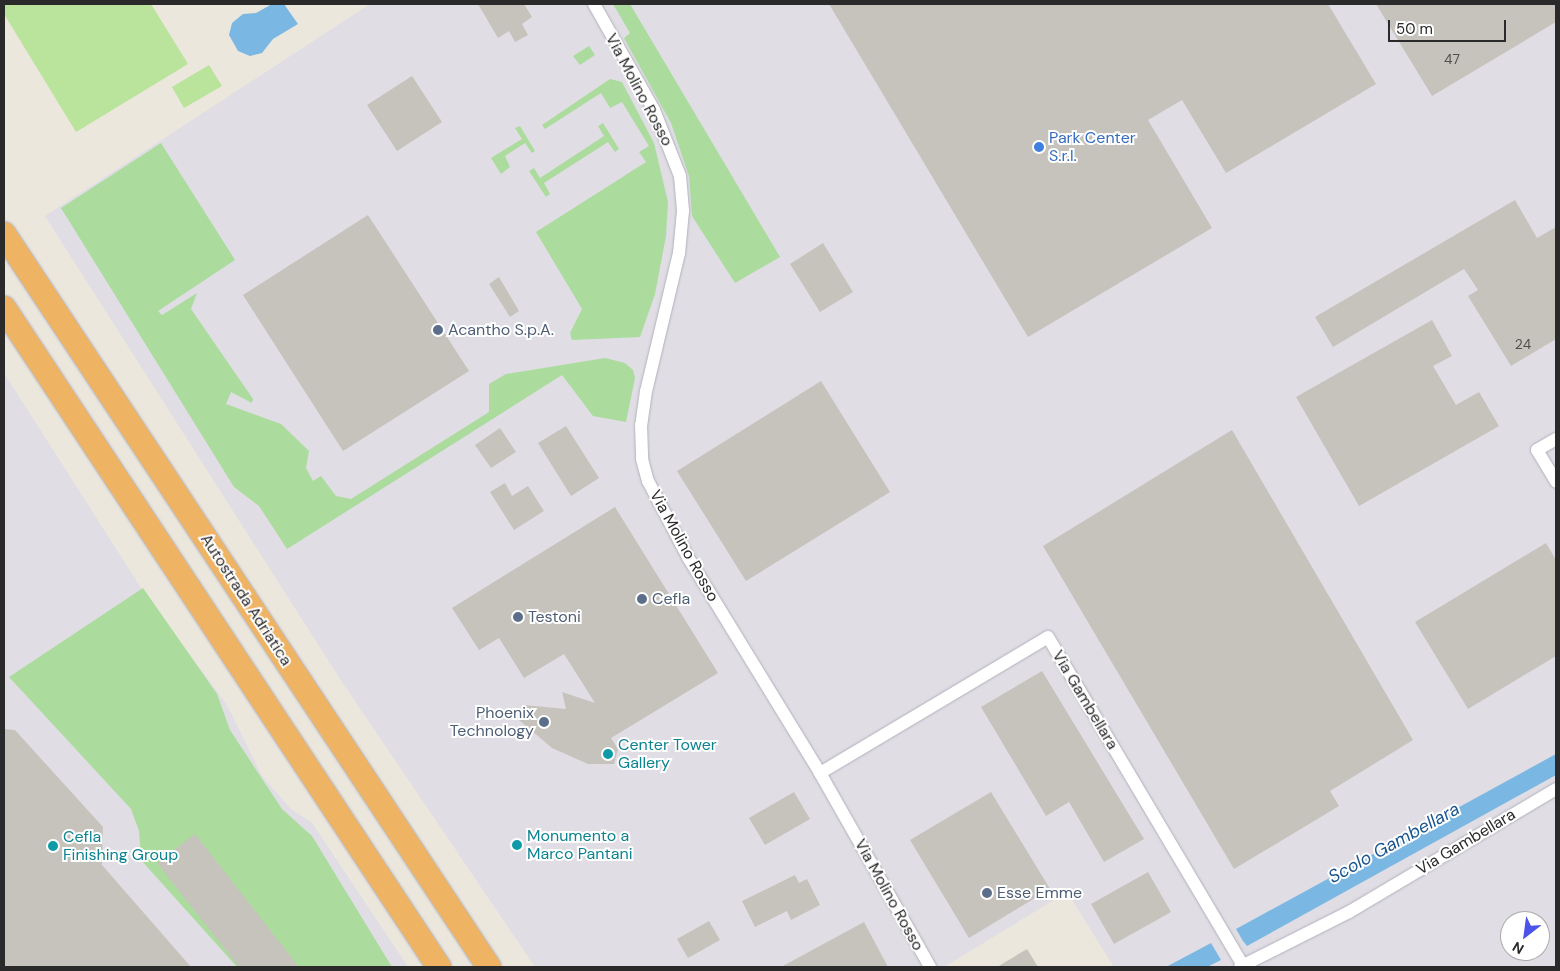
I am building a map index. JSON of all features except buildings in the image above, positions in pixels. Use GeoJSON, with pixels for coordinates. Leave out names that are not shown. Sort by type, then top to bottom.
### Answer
{"type":"FeatureCollection","features":[{"type":"Feature","properties":{"kind":"highway","name":"Autostrada Adriatica"},"geometry":{"type":"LineString","coordinates":[[4,234],[489,967]]}},
{"type":"Feature","properties":{"kind":"highway"},"geometry":{"type":"LineString","coordinates":[[4,308],[439,967]]}},
{"type":"Feature","properties":{"kind":"street","name":"Via Molino Rosso"},"geometry":{"type":"LineString","coordinates":[[594,4],[654,110],[680,176],[683,211],[678,253],[646,391],[641,425],[642,459],[648,481],[689,559],[820,773],[930,967]]}},
{"type":"Feature","properties":{"kind":"street"},"geometry":{"type":"LineString","coordinates":[[1556,439],[1537,450],[1556,482]]}},
{"type":"Feature","properties":{"kind":"street","name":"Via Gambellara"},"geometry":{"type":"LineString","coordinates":[[820,773],[1048,636],[1242,967],[1349,912],[1556,789]]}},
{"type":"Feature","properties":{"kind":"shaded area"},"geometry":{"type":"Polygon","coordinates":[[[370,4],[1556,4],[1556,967],[1114,967],[1067,892],[944,967],[535,967],[340,679],[45,216],[370,4]]]}},
{"type":"Feature","properties":{"kind":"shaded area"},"geometry":{"type":"Polygon","coordinates":[[[4,373],[143,591],[227,705],[262,776],[291,809],[312,823],[408,967],[4,967],[4,373]]]}},
{"type":"Feature","properties":{"kind":"green space"},"geometry":{"type":"Polygon","coordinates":[[[4,4],[151,4],[188,64],[76,132],[4,14],[4,4]]]}},
{"type":"Feature","properties":{"kind":"green space"},"geometry":{"type":"Polygon","coordinates":[[[613,4],[630,4],[780,257],[735,283],[692,216],[689,176],[671,123],[624,38],[630,33],[613,4]]]}},
{"type":"Feature","properties":{"kind":"green space"},"geometry":{"type":"Polygon","coordinates":[[[589,46],[595,55],[580,65],[573,56],[589,46]]]}},
{"type":"Feature","properties":{"kind":"green space"},"geometry":{"type":"Polygon","coordinates":[[[209,65],[222,86],[184,108],[172,87],[209,65]]]}},
{"type":"Feature","properties":{"kind":"green space"},"geometry":{"type":"Polygon","coordinates":[[[610,79],[622,82],[654,143],[668,202],[666,236],[655,294],[640,337],[572,340],[570,333],[582,309],[536,232],[646,162],[639,152],[649,146],[622,102],[610,108],[601,93],[545,129],[542,125],[610,79]]]}},
{"type":"Feature","properties":{"kind":"green space"},"geometry":{"type":"Polygon","coordinates":[[[603,123],[619,149],[615,152],[608,142],[544,183],[550,194],[546,197],[529,171],[534,168],[540,178],[604,136],[598,126],[603,123]]]}},
{"type":"Feature","properties":{"kind":"green space"},"geometry":{"type":"Polygon","coordinates":[[[520,126],[535,151],[532,153],[525,143],[505,156],[510,167],[501,174],[491,158],[522,139],[515,128],[520,126]]]}},
{"type":"Feature","properties":{"kind":"green space"},"geometry":{"type":"Polygon","coordinates":[[[161,143],[235,260],[158,311],[162,315],[197,293],[191,309],[253,399],[252,403],[231,392],[226,404],[281,424],[309,451],[306,468],[313,481],[321,476],[336,496],[351,499],[489,412],[489,384],[506,374],[605,358],[625,363],[633,370],[635,378],[626,422],[593,416],[562,375],[287,549],[259,506],[234,487],[61,208],[161,143]]]}},
{"type":"Feature","properties":{"kind":"green space"},"geometry":{"type":"Polygon","coordinates":[[[143,588],[217,694],[230,730],[282,809],[312,836],[392,967],[237,967],[141,860],[139,831],[131,809],[9,677],[143,588]]]}},
{"type":"Feature","properties":{"kind":"water"},"geometry":{"type":"Polygon","coordinates":[[[272,4],[284,4],[298,24],[273,39],[262,53],[250,56],[238,51],[229,35],[232,23],[243,14],[256,13],[272,4]]]}},
{"type":"Feature","properties":{"kind":"water","name":"Scolo Gambellara"},"geometry":{"type":"Polygon","coordinates":[[[1556,754],[1556,775],[1247,946],[1236,929],[1556,754]]]}},
{"type":"Feature","properties":{"kind":"water"},"geometry":{"type":"Polygon","coordinates":[[[1211,943],[1221,960],[1207,967],[1166,967],[1211,943]]]}},
{"type":"Feature","properties":{"kind":"place","name":"Park Center S.r.l."},"geometry":{"type":"Point","coordinates":[1039,147]}},
{"type":"Feature","properties":{"kind":"place","name":"Acantho S.p.A."},"geometry":{"type":"Point","coordinates":[438,330]}},
{"type":"Feature","properties":{"kind":"place","name":"Cefla"},"geometry":{"type":"Point","coordinates":[642,599]}},
{"type":"Feature","properties":{"kind":"place","name":"Testoni"},"geometry":{"type":"Point","coordinates":[518,617]}},
{"type":"Feature","properties":{"kind":"place","name":"Phoenix Technology"},"geometry":{"type":"Point","coordinates":[544,722]}},
{"type":"Feature","properties":{"kind":"place","name":"Center Tower Gallery"},"geometry":{"type":"Point","coordinates":[608,754]}},
{"type":"Feature","properties":{"kind":"place","name":"Monumento a Marco Pantani"},"geometry":{"type":"Point","coordinates":[517,845]}},
{"type":"Feature","properties":{"kind":"place","name":"Cefla Finishing Group"},"geometry":{"type":"Point","coordinates":[53,846]}},
{"type":"Feature","properties":{"kind":"place","name":"Esse Emme"},"geometry":{"type":"Point","coordinates":[987,893]}}]}
